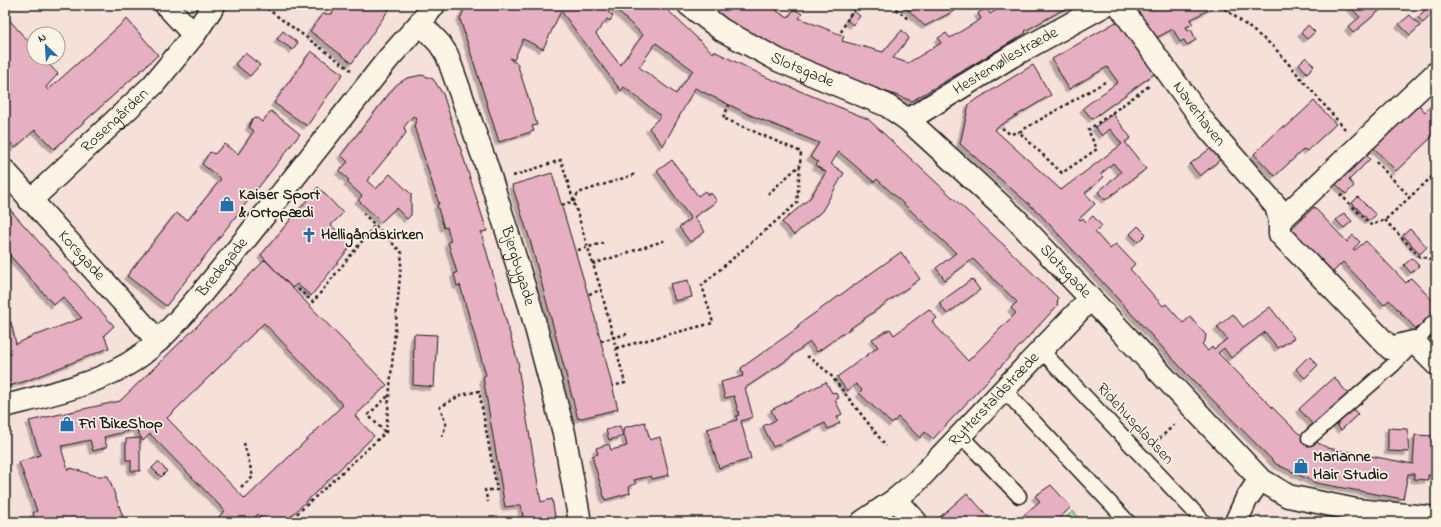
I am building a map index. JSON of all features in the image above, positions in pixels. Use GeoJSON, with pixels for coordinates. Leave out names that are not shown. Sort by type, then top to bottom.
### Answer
{"type":"FeatureCollection","features":[{"type":"Feature","properties":{"kind":"street"},"geometry":{"type":"LineString","coordinates":[[166,5],[194,35]]}},
{"type":"Feature","properties":{"kind":"street","name":"Rosengården"},"geometry":{"type":"LineString","coordinates":[[30,201],[153,85],[194,35],[214,5]]}},
{"type":"Feature","properties":{"kind":"street","name":"Bredegade"},"geometry":{"type":"LineString","coordinates":[[5,406],[57,393],[93,380],[128,364],[158,341],[201,294],[369,83],[434,5]]}},
{"type":"Feature","properties":{"kind":"street","name":"Slotsgade"},"geometry":{"type":"LineString","coordinates":[[689,5],[722,30],[780,61],[886,105],[908,120],[1016,218],[1090,299],[1260,479],[1288,496],[1356,510],[1436,518]]}},
{"type":"Feature","properties":{"kind":"street","name":"Hestemøllestræde"},"geometry":{"type":"LineString","coordinates":[[908,120],[1012,56],[1105,5]]}},
{"type":"Feature","properties":{"kind":"street","name":"Naverhaven"},"geometry":{"type":"LineString","coordinates":[[1119,5],[1208,129],[1276,206],[1280,221],[1280,234],[1390,348],[1414,342]]}},
{"type":"Feature","properties":{"kind":"street","name":"Bjergbygade"},"geometry":{"type":"LineString","coordinates":[[420,23],[440,44],[453,68],[488,170],[531,309],[564,434],[580,522]]}},
{"type":"Feature","properties":{"kind":"street"},"geometry":{"type":"LineString","coordinates":[[1280,221],[1436,73]]}},
{"type":"Feature","properties":{"kind":"street","name":"Korsgade"},"geometry":{"type":"LineString","coordinates":[[5,171],[30,201],[158,341]]}},
{"type":"Feature","properties":{"kind":"street","name":"Rytterstaldstræde"},"geometry":{"type":"LineString","coordinates":[[862,522],[896,499],[916,482],[1090,299]]}},
{"type":"Feature","properties":{"kind":"street"},"geometry":{"type":"LineString","coordinates":[[1414,342],[1436,364]]}},
{"type":"Feature","properties":{"kind":"street"},"geometry":{"type":"LineString","coordinates":[[1236,522],[1246,500],[1260,479]]}},
{"type":"Feature","properties":{"kind":"street"},"geometry":{"type":"LineString","coordinates":[[896,499],[916,522]]}},
{"type":"Feature","properties":{"kind":"lane"},"geometry":{"type":"LineString","coordinates":[[1309,438],[1394,364],[1436,320]]}},
{"type":"Feature","properties":{"kind":"lane","name":"Ridehuspladsen"},"geometry":{"type":"LineString","coordinates":[[1041,350],[1204,522]]}},
{"type":"Feature","properties":{"kind":"lane"},"geometry":{"type":"LineString","coordinates":[[1003,389],[1128,522]]}},
{"type":"Feature","properties":{"kind":"lane"},"geometry":{"type":"LineString","coordinates":[[960,435],[1020,496]]}},
{"type":"Feature","properties":{"kind":"path"},"geometry":{"type":"LineString","coordinates":[[262,5],[369,83]]}},
{"type":"Feature","properties":{"kind":"path"},"geometry":{"type":"LineString","coordinates":[[841,32],[849,16],[858,5]]}},
{"type":"Feature","properties":{"kind":"path"},"geometry":{"type":"LineString","coordinates":[[891,5],[908,20]]}},
{"type":"Feature","properties":{"kind":"path"},"geometry":{"type":"LineString","coordinates":[[1220,5],[1273,46],[1360,146],[1410,197]]}},
{"type":"Feature","properties":{"kind":"path"},"geometry":{"type":"LineString","coordinates":[[1019,132],[1062,173],[1097,149],[1088,130],[1168,73]]}},
{"type":"Feature","properties":{"kind":"path"},"geometry":{"type":"LineString","coordinates":[[1002,128],[1010,134],[1019,132],[1105,82]]}},
{"type":"Feature","properties":{"kind":"path"},"geometry":{"type":"LineString","coordinates":[[616,348],[713,323],[702,285],[797,203],[801,152],[723,118],[729,105]]}},
{"type":"Feature","properties":{"kind":"path"},"geometry":{"type":"LineString","coordinates":[[511,170],[512,177],[561,160],[601,290],[625,383],[612,386]]}},
{"type":"Feature","properties":{"kind":"path"},"geometry":{"type":"LineString","coordinates":[[768,194],[800,164]]}},
{"type":"Feature","properties":{"kind":"path"},"geometry":{"type":"LineString","coordinates":[[1325,179],[1371,225],[1385,220],[1436,173]]}},
{"type":"Feature","properties":{"kind":"path"},"geometry":{"type":"LineString","coordinates":[[562,205],[574,200],[578,193],[636,174]]}},
{"type":"Feature","properties":{"kind":"path"},"geometry":{"type":"LineString","coordinates":[[288,522],[386,432],[402,253],[363,213]]}},
{"type":"Feature","properties":{"kind":"path"},"geometry":{"type":"LineString","coordinates":[[1385,220],[1420,257],[1428,258],[1436,266]]}},
{"type":"Feature","properties":{"kind":"path"},"geometry":{"type":"LineString","coordinates":[[298,289],[313,302],[375,225]]}},
{"type":"Feature","properties":{"kind":"path"},"geometry":{"type":"LineString","coordinates":[[593,264],[666,240]]}},
{"type":"Feature","properties":{"kind":"path"},"geometry":{"type":"LineString","coordinates":[[578,250],[603,243]]}},
{"type":"Feature","properties":{"kind":"path"},"geometry":{"type":"LineString","coordinates":[[589,294],[601,290]]}},
{"type":"Feature","properties":{"kind":"path"},"geometry":{"type":"LineString","coordinates":[[602,342],[627,334]]}},
{"type":"Feature","properties":{"kind":"path"},"geometry":{"type":"LineString","coordinates":[[807,356],[829,373],[886,446]]}},
{"type":"Feature","properties":{"kind":"path"},"geometry":{"type":"LineString","coordinates":[[442,437],[446,424],[440,407],[461,395],[479,391],[497,490],[485,490],[488,502]]}},
{"type":"Feature","properties":{"kind":"path"},"geometry":{"type":"LineString","coordinates":[[386,432],[368,415],[389,395]]}},
{"type":"Feature","properties":{"kind":"path"},"geometry":{"type":"LineString","coordinates":[[1141,456],[1193,408]]}},
{"type":"Feature","properties":{"kind":"path"},"geometry":{"type":"LineString","coordinates":[[241,487],[252,477],[244,443]]}},
{"type":"Feature","properties":{"kind":"path"},"geometry":{"type":"LineString","coordinates":[[259,519],[262,522]]}},
{"type":"Feature","properties":{"kind":"green space"},"geometry":{"type":"Polygon","coordinates":[[[1073,511],[1083,522],[1061,522],[1073,511]]]}},
{"type":"Feature","properties":{"kind":"building"},"geometry":{"type":"Polygon","coordinates":[[[337,5],[392,5],[352,63],[310,31],[322,14],[332,14],[337,5]]]}},
{"type":"Feature","properties":{"kind":"building"},"geometry":{"type":"Polygon","coordinates":[[[466,5],[580,5],[582,8],[584,5],[662,5],[713,53],[714,51],[766,77],[868,119],[1008,249],[1058,298],[1057,306],[933,439],[925,432],[920,438],[898,417],[892,424],[859,393],[862,390],[856,384],[847,391],[837,377],[878,347],[872,339],[890,329],[894,335],[929,309],[937,318],[932,322],[968,361],[1016,313],[1011,308],[1017,302],[973,259],[945,280],[936,268],[956,253],[877,179],[874,182],[839,152],[831,164],[844,173],[822,211],[794,235],[782,222],[810,198],[826,172],[816,166],[818,162],[810,157],[819,143],[750,115],[695,88],[663,146],[649,128],[661,116],[624,87],[621,91],[561,11],[543,49],[523,39],[514,60],[510,58],[512,61],[517,63],[537,125],[532,126],[534,131],[499,142],[460,19],[466,5]],[[613,7],[608,12],[613,16],[610,21],[607,19],[596,34],[620,65],[643,35],[613,7]],[[656,43],[639,67],[676,94],[693,70],[656,43]]]}},
{"type":"Feature","properties":{"kind":"building"},"geometry":{"type":"Polygon","coordinates":[[[704,5],[779,5],[777,11],[788,18],[794,9],[802,14],[799,18],[844,36],[842,41],[883,52],[902,30],[909,38],[893,58],[908,63],[941,43],[938,38],[946,33],[950,38],[981,19],[978,13],[987,8],[990,14],[1005,5],[1071,5],[1025,31],[1026,33],[912,101],[773,51],[704,5]]]}},
{"type":"Feature","properties":{"kind":"building"},"geometry":{"type":"Polygon","coordinates":[[[903,5],[952,5],[950,8],[954,11],[925,26],[903,5]]]}},
{"type":"Feature","properties":{"kind":"building"},"geometry":{"type":"Polygon","coordinates":[[[1138,5],[1217,5],[1190,20],[1193,24],[1186,27],[1188,31],[1191,29],[1196,40],[1187,45],[1184,40],[1180,42],[1173,29],[1152,40],[1135,7],[1138,5]]]}},
{"type":"Feature","properties":{"kind":"building"},"geometry":{"type":"Polygon","coordinates":[[[1348,5],[1386,5],[1353,33],[1348,27],[1360,17],[1348,5]]]}},
{"type":"Feature","properties":{"kind":"building"},"geometry":{"type":"Polygon","coordinates":[[[1430,5],[1436,5],[1436,10],[1423,23],[1418,17],[1430,5]]]}},
{"type":"Feature","properties":{"kind":"building"},"geometry":{"type":"Polygon","coordinates":[[[854,11],[860,16],[853,25],[847,20],[854,11]]]}},
{"type":"Feature","properties":{"kind":"building"},"geometry":{"type":"Polygon","coordinates":[[[5,15],[26,39],[26,66],[50,66],[58,74],[46,87],[48,90],[127,19],[158,55],[54,149],[35,130],[15,148],[5,136],[5,15]]]}},
{"type":"Feature","properties":{"kind":"building"},"geometry":{"type":"Polygon","coordinates":[[[1410,15],[1420,26],[1410,35],[1399,24],[1410,15]]]}},
{"type":"Feature","properties":{"kind":"building"},"geometry":{"type":"Polygon","coordinates":[[[1123,18],[1158,71],[1092,119],[1083,108],[1118,82],[1107,67],[1069,89],[1052,59],[1123,18]]]}},
{"type":"Feature","properties":{"kind":"building"},"geometry":{"type":"Polygon","coordinates":[[[1308,25],[1315,32],[1307,39],[1301,33],[1308,25]]]}},
{"type":"Feature","properties":{"kind":"building"},"geometry":{"type":"Polygon","coordinates":[[[283,31],[298,43],[293,50],[277,39],[283,31]]]}},
{"type":"Feature","properties":{"kind":"building"},"geometry":{"type":"Polygon","coordinates":[[[311,51],[343,74],[307,126],[274,103],[311,51]]]}},
{"type":"Feature","properties":{"kind":"building"},"geometry":{"type":"Polygon","coordinates":[[[245,53],[260,65],[250,76],[235,64],[245,53]]]}},
{"type":"Feature","properties":{"kind":"building"},"geometry":{"type":"Polygon","coordinates":[[[1306,57],[1314,66],[1307,73],[1299,64],[1306,57]]]}},
{"type":"Feature","properties":{"kind":"building"},"geometry":{"type":"Polygon","coordinates":[[[1033,65],[1051,95],[994,129],[1061,190],[1122,144],[1110,129],[1102,136],[1095,127],[1113,114],[1131,138],[1125,142],[1146,169],[1105,200],[1098,192],[1121,172],[1113,163],[1101,174],[1104,177],[1085,193],[1095,204],[1079,219],[1081,220],[1083,218],[1086,222],[1093,216],[1102,226],[1095,232],[1110,249],[1116,244],[1135,264],[1130,269],[1163,306],[1166,304],[1183,323],[1190,317],[1206,335],[1205,341],[1202,344],[1208,351],[1212,347],[1214,349],[1227,339],[1217,327],[1233,314],[1243,327],[1270,307],[1294,338],[1278,348],[1265,332],[1231,358],[1224,348],[1218,353],[1298,433],[1328,448],[1413,464],[1415,435],[1436,436],[1436,475],[1428,475],[1428,480],[1414,479],[1414,474],[1408,474],[1403,499],[1316,483],[1276,464],[1186,373],[1038,212],[960,144],[969,104],[1033,65]]]}},
{"type":"Feature","properties":{"kind":"building"},"geometry":{"type":"Polygon","coordinates":[[[422,75],[433,79],[443,94],[487,231],[481,232],[519,366],[541,502],[552,499],[556,522],[524,522],[521,505],[505,507],[483,377],[486,375],[460,285],[457,286],[454,274],[457,273],[448,242],[451,241],[447,227],[444,228],[437,205],[439,204],[414,126],[417,118],[413,116],[404,127],[406,133],[367,181],[376,189],[390,174],[411,194],[411,215],[407,219],[396,208],[381,222],[358,200],[362,196],[347,182],[349,180],[339,171],[348,162],[341,155],[396,85],[407,78],[422,75]]]}},
{"type":"Feature","properties":{"kind":"building"},"geometry":{"type":"Polygon","coordinates":[[[1314,101],[1336,124],[1307,151],[1304,149],[1275,176],[1254,154],[1283,126],[1285,128],[1314,101]]]}},
{"type":"Feature","properties":{"kind":"building"},"geometry":{"type":"Polygon","coordinates":[[[1436,101],[1436,133],[1396,171],[1374,148],[1419,105],[1425,112],[1436,101]]]}},
{"type":"Feature","properties":{"kind":"building"},"geometry":{"type":"Polygon","coordinates":[[[271,111],[300,134],[166,306],[127,276],[176,213],[188,220],[221,179],[202,164],[210,152],[215,154],[224,144],[238,154],[254,131],[249,127],[252,119],[257,118],[262,122],[271,111]]]}},
{"type":"Feature","properties":{"kind":"building"},"geometry":{"type":"Polygon","coordinates":[[[1211,148],[1220,160],[1200,176],[1190,164],[1211,148]]]}},
{"type":"Feature","properties":{"kind":"building"},"geometry":{"type":"Polygon","coordinates":[[[1364,153],[1370,159],[1349,180],[1354,186],[1346,194],[1334,182],[1364,153]]]}},
{"type":"Feature","properties":{"kind":"building"},"geometry":{"type":"Polygon","coordinates":[[[672,160],[698,196],[705,191],[708,195],[711,193],[717,201],[694,217],[705,232],[690,242],[679,227],[691,219],[657,171],[672,160]]]}},
{"type":"Feature","properties":{"kind":"building"},"geometry":{"type":"Polygon","coordinates":[[[552,173],[595,318],[618,409],[578,419],[530,240],[512,185],[552,173]]]}},
{"type":"Feature","properties":{"kind":"building","name":"Helligåndskirken"},"geometry":{"type":"Polygon","coordinates":[[[318,187],[343,213],[331,225],[351,246],[311,296],[297,284],[292,288],[261,255],[318,187]]]}},
{"type":"Feature","properties":{"kind":"building"},"geometry":{"type":"Polygon","coordinates":[[[1358,197],[1376,215],[1369,221],[1352,203],[1358,197]]]}},
{"type":"Feature","properties":{"kind":"building"},"geometry":{"type":"Polygon","coordinates":[[[5,204],[114,326],[104,335],[109,348],[26,381],[5,387],[5,324],[11,322],[16,344],[37,334],[82,318],[63,297],[54,305],[5,250],[5,204]]]}},
{"type":"Feature","properties":{"kind":"building"},"geometry":{"type":"Polygon","coordinates":[[[1314,207],[1347,242],[1353,235],[1360,242],[1353,249],[1355,250],[1366,241],[1406,283],[1411,278],[1436,304],[1436,310],[1416,329],[1389,300],[1384,305],[1343,262],[1333,272],[1291,229],[1314,207]]]}},
{"type":"Feature","properties":{"kind":"building"},"geometry":{"type":"Polygon","coordinates":[[[1344,213],[1352,221],[1344,228],[1336,220],[1344,213]]]}},
{"type":"Feature","properties":{"kind":"building"},"geometry":{"type":"Polygon","coordinates":[[[1138,226],[1146,234],[1138,242],[1130,234],[1138,226]]]}},
{"type":"Feature","properties":{"kind":"building"},"geometry":{"type":"Polygon","coordinates":[[[1410,229],[1427,247],[1420,254],[1403,235],[1410,229]]]}},
{"type":"Feature","properties":{"kind":"building"},"geometry":{"type":"Polygon","coordinates":[[[901,252],[920,279],[817,352],[810,342],[792,355],[793,356],[745,388],[753,417],[741,421],[751,459],[719,468],[707,429],[737,420],[736,416],[739,415],[734,396],[725,398],[721,382],[743,376],[741,368],[799,327],[798,325],[901,252]]]}},
{"type":"Feature","properties":{"kind":"building"},"geometry":{"type":"Polygon","coordinates":[[[1412,258],[1419,266],[1411,273],[1404,265],[1412,258]]]}},
{"type":"Feature","properties":{"kind":"building"},"geometry":{"type":"Polygon","coordinates":[[[265,260],[387,385],[355,416],[374,436],[285,522],[265,522],[258,514],[250,522],[213,522],[225,511],[150,434],[143,441],[136,429],[104,437],[107,447],[93,451],[90,440],[62,446],[62,451],[68,470],[71,468],[96,476],[108,476],[125,522],[36,522],[33,513],[37,511],[19,462],[40,455],[29,421],[120,401],[265,260]],[[264,323],[167,418],[245,499],[343,405],[264,323]]]}},
{"type":"Feature","properties":{"kind":"building"},"geometry":{"type":"Polygon","coordinates":[[[972,279],[980,290],[947,314],[939,303],[972,279]]]}},
{"type":"Feature","properties":{"kind":"building"},"geometry":{"type":"Polygon","coordinates":[[[688,280],[692,297],[675,301],[670,284],[688,280]]]}},
{"type":"Feature","properties":{"kind":"building"},"geometry":{"type":"Polygon","coordinates":[[[414,334],[437,335],[434,387],[413,385],[414,334]]]}},
{"type":"Feature","properties":{"kind":"building"},"geometry":{"type":"Polygon","coordinates":[[[1309,356],[1318,365],[1305,378],[1296,369],[1309,356]]]}},
{"type":"Feature","properties":{"kind":"building"},"geometry":{"type":"Polygon","coordinates":[[[1334,377],[1350,396],[1315,427],[1299,409],[1334,377]]]}},
{"type":"Feature","properties":{"kind":"building"},"geometry":{"type":"Polygon","coordinates":[[[826,382],[832,393],[835,392],[839,398],[835,400],[842,414],[837,417],[840,423],[828,429],[825,423],[773,447],[763,426],[776,420],[771,410],[826,382]]]}},
{"type":"Feature","properties":{"kind":"building"},"geometry":{"type":"Polygon","coordinates":[[[1352,408],[1358,414],[1341,430],[1336,424],[1352,408]]]}},
{"type":"Feature","properties":{"kind":"building"},"geometry":{"type":"Polygon","coordinates":[[[645,422],[650,440],[660,437],[669,475],[652,479],[651,476],[634,480],[636,484],[629,486],[630,493],[605,500],[592,456],[598,454],[596,448],[609,444],[611,450],[627,446],[623,428],[645,422]]]}},
{"type":"Feature","properties":{"kind":"building"},"geometry":{"type":"Polygon","coordinates":[[[620,426],[623,436],[609,440],[606,430],[620,426]]]}},
{"type":"Feature","properties":{"kind":"building"},"geometry":{"type":"Polygon","coordinates":[[[1388,428],[1407,429],[1409,452],[1388,451],[1388,428]]]}},
{"type":"Feature","properties":{"kind":"building"},"geometry":{"type":"Polygon","coordinates":[[[140,438],[140,471],[131,471],[131,460],[126,460],[126,439],[140,438]]]}},
{"type":"Feature","properties":{"kind":"building"},"geometry":{"type":"Polygon","coordinates":[[[158,462],[167,471],[161,477],[152,468],[158,462]]]}},
{"type":"Feature","properties":{"kind":"building"},"geometry":{"type":"Polygon","coordinates":[[[1051,485],[1071,507],[1055,522],[1016,522],[1040,501],[1035,496],[1051,485]]]}},
{"type":"Feature","properties":{"kind":"building"},"geometry":{"type":"Polygon","coordinates":[[[967,493],[993,522],[944,522],[940,517],[967,493]]]}},
{"type":"Feature","properties":{"kind":"place","name":"Kaiser Sport & Ortopædi"},"geometry":{"type":"Point","coordinates":[227,204]}},
{"type":"Feature","properties":{"kind":"place","name":"Helligåndskirken"},"geometry":{"type":"Point","coordinates":[309,235]}},
{"type":"Feature","properties":{"kind":"place","name":"Fri BikeShop"},"geometry":{"type":"Point","coordinates":[67,424]}},
{"type":"Feature","properties":{"kind":"place","name":"Marianne Hair Studio"},"geometry":{"type":"Point","coordinates":[1301,466]}}]}
